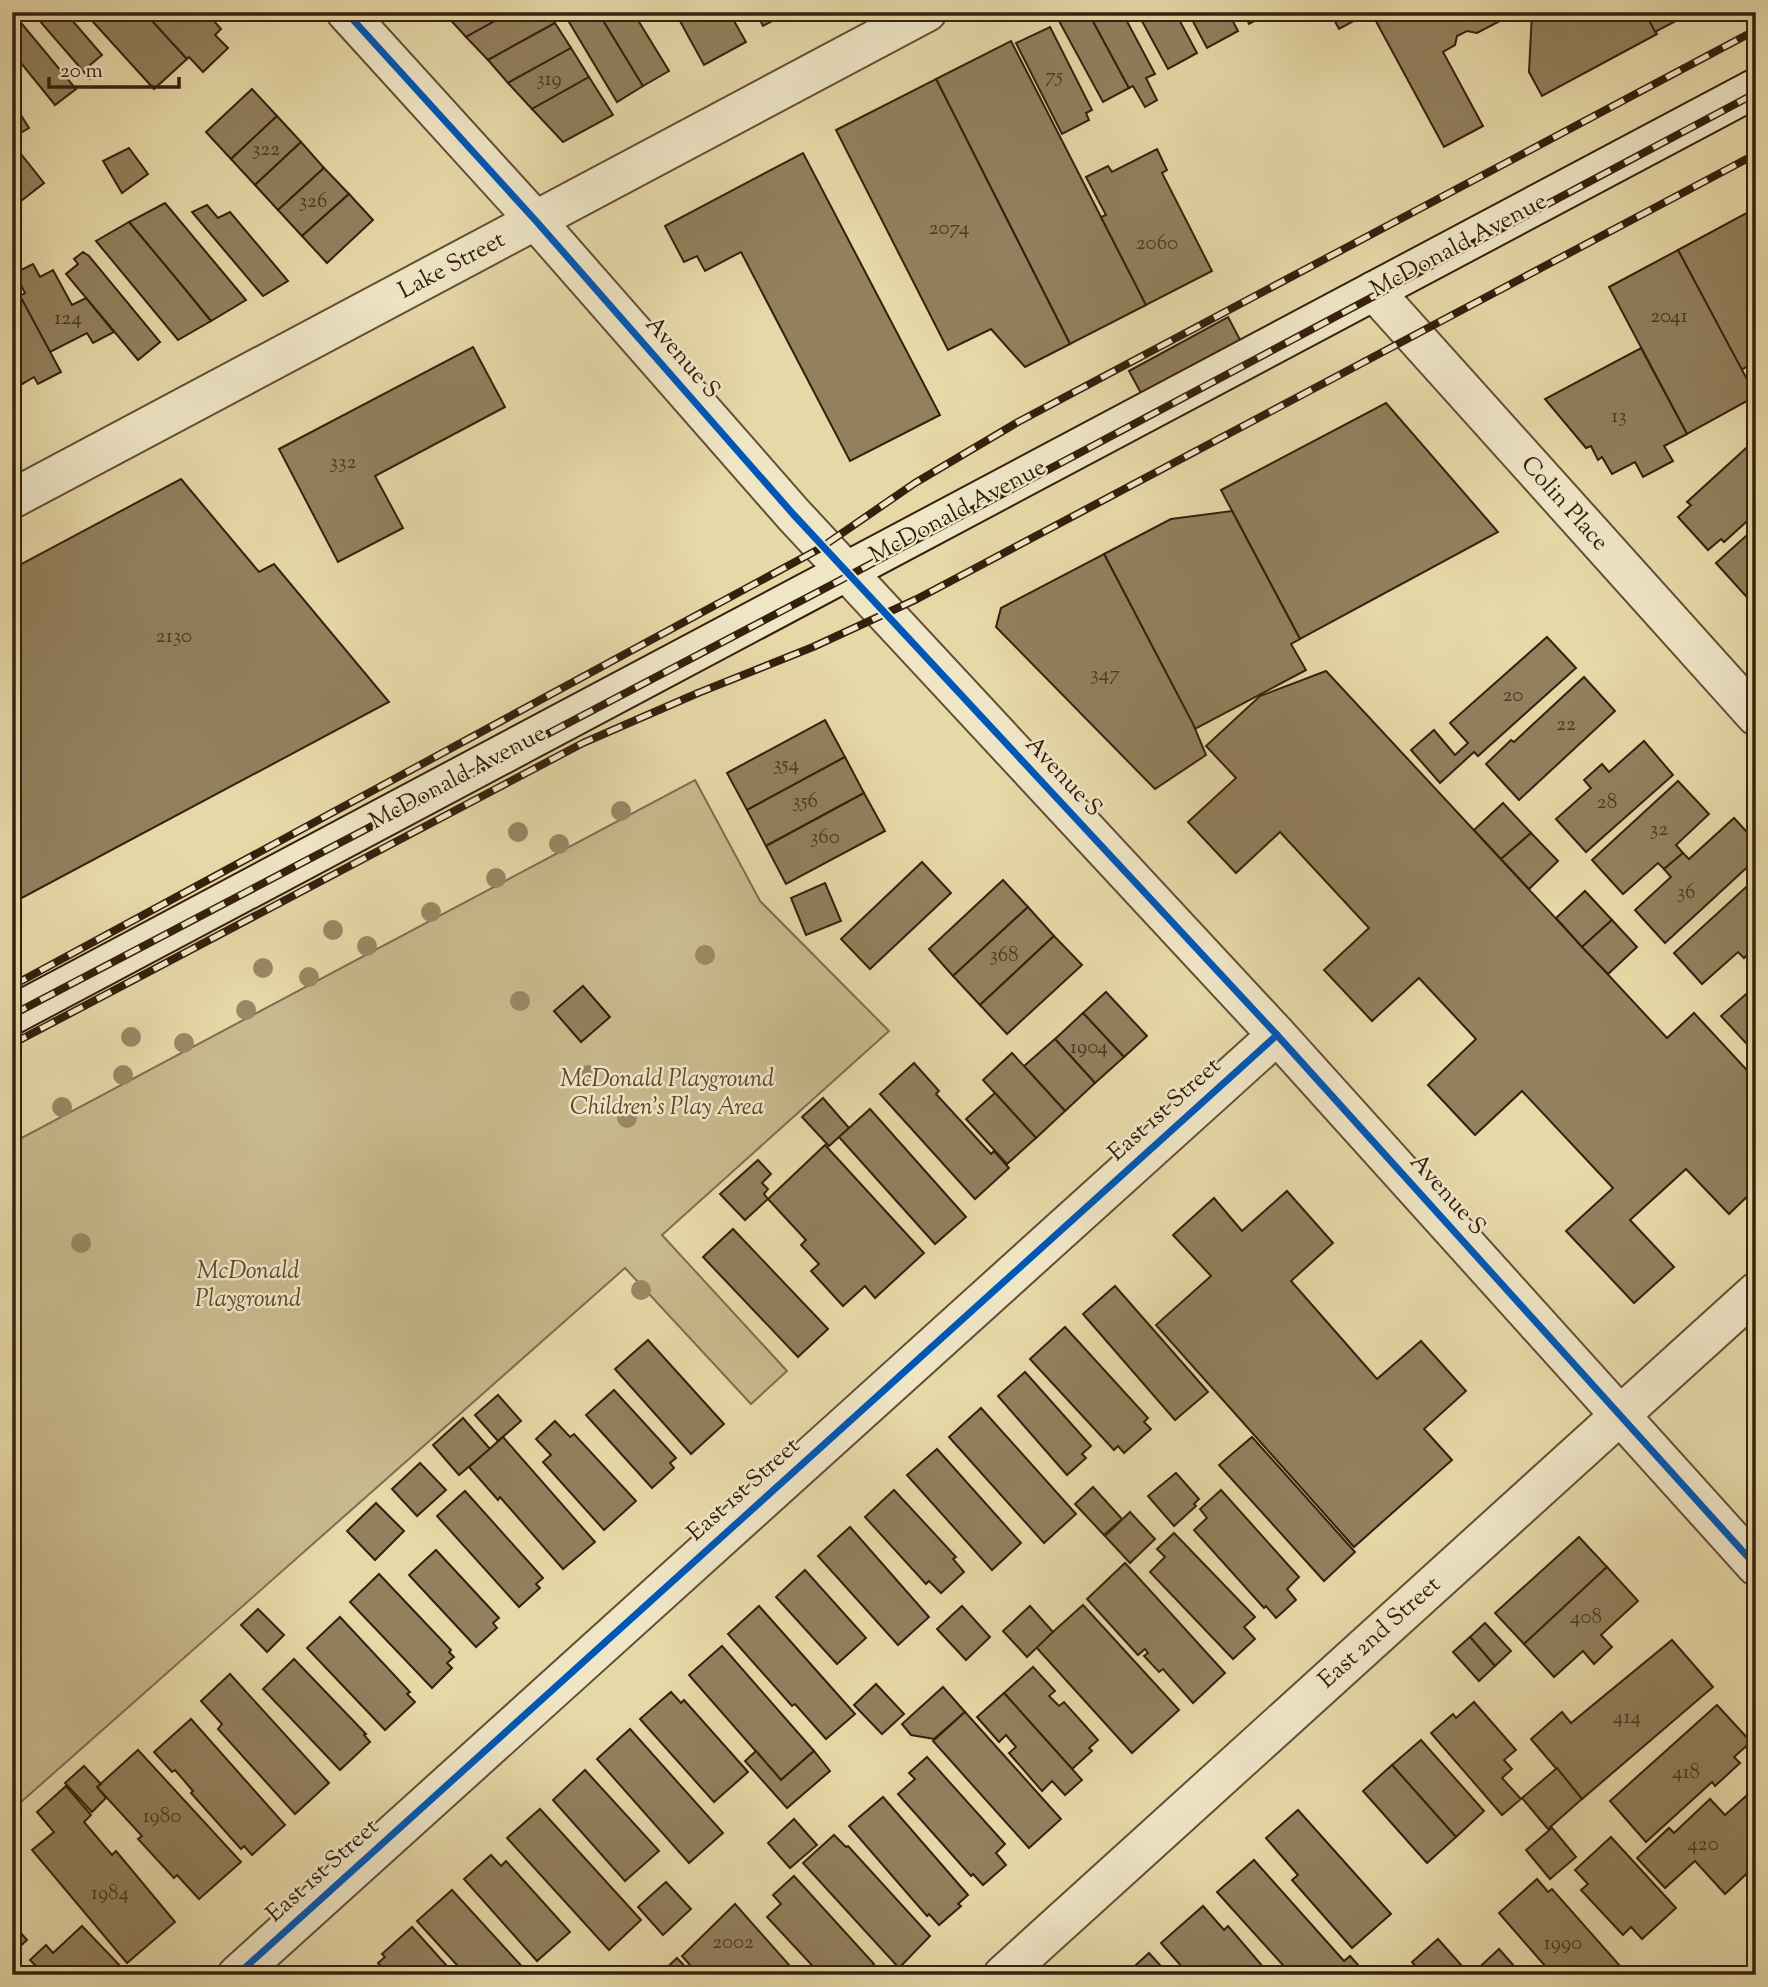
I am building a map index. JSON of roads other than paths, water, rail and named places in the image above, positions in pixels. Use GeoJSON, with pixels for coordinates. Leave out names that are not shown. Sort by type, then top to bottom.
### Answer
{"type":"FeatureCollection","features":[{"type":"Feature","properties":{"kind":"street","name":"Avenue S"},"geometry":{"type":"LineString","coordinates":[[346,12],[537,221],[846,572],[1277,1035],[1756,1566]]}},
{"type":"Feature","properties":{"kind":"street","name":"Lake Street"},"geometry":{"type":"LineString","coordinates":[[12,499],[927,12]]}},
{"type":"Feature","properties":{"kind":"street","name":"McDonald Avenue"},"geometry":{"type":"LineString","coordinates":[[12,1015],[1756,88]]}},
{"type":"Feature","properties":{"kind":"street","name":"Colin Place"},"geometry":{"type":"LineString","coordinates":[[1374,291],[1756,716]]}},
{"type":"Feature","properties":{"kind":"street","name":"East 1st Street"},"geometry":{"type":"LineString","coordinates":[[237,1975],[1277,1035]]}},
{"type":"Feature","properties":{"kind":"street","name":"East 2nd Street"},"geometry":{"type":"LineString","coordinates":[[1003,1975],[1756,1292]]}},
{"type":"Feature","properties":{"kind":"railway"},"geometry":{"type":"LineString","coordinates":[[12,986],[819,549],[915,483],[1018,422],[1756,30]]}},
{"type":"Feature","properties":{"kind":"railway"},"geometry":{"type":"LineString","coordinates":[[12,1015],[835,583],[1756,93]]}},
{"type":"Feature","properties":{"kind":"railway"},"geometry":{"type":"LineString","coordinates":[[12,1044],[583,743],[813,647],[917,599],[1756,154]]}},
{"type":"Feature","properties":{"kind":"park label","name":"McDonald Playground Children's Play Area"},"geometry":{"type":"Point","coordinates":[667,1094]}},
{"type":"Feature","properties":{"kind":"park label","name":"McDonald Playground"},"geometry":{"type":"Point","coordinates":[248,1286]}}]}
